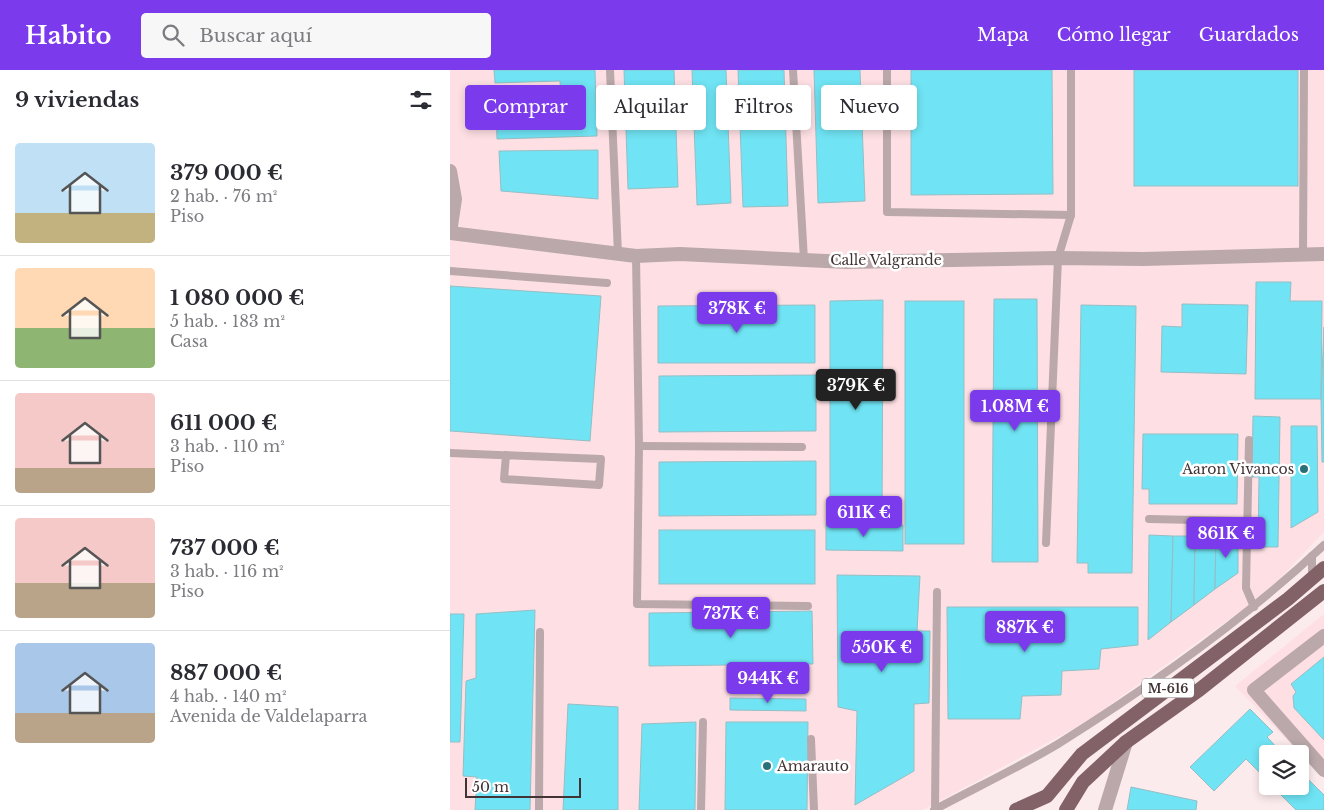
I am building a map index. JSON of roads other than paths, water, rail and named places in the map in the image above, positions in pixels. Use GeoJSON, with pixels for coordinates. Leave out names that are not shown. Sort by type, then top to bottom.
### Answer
{"type":"FeatureCollection","features":[{"type":"Feature","properties":{"kind":"highway","name":"M-616"},"geometry":{"type":"LineString","coordinates":[[1016,810],[1047,796],[1082,754],[1324,568]]}},
{"type":"Feature","properties":{"kind":"highway","name":"M-616"},"geometry":{"type":"LineString","coordinates":[[1066,810],[1083,782],[1126,742],[1199,690],[1324,591]]}},
{"type":"Feature","properties":{"kind":"street"},"geometry":{"type":"LineString","coordinates":[[450,171],[455,199],[450,233]]}},
{"type":"Feature","properties":{"kind":"street","name":"Calle Valgrande"},"geometry":{"type":"LineString","coordinates":[[450,233],[636,256],[680,254],[847,262],[1058,258],[1143,259],[1324,254]]}},
{"type":"Feature","properties":{"kind":"street"},"geometry":{"type":"LineString","coordinates":[[1324,636],[1254,690],[1324,770]]}},
{"type":"Feature","properties":{"kind":"street"},"geometry":{"type":"LineString","coordinates":[[1105,810],[1126,742]]}},
{"type":"Feature","properties":{"kind":"lane"},"geometry":{"type":"LineString","coordinates":[[610,70],[618,254]]}},
{"type":"Feature","properties":{"kind":"lane"},"geometry":{"type":"LineString","coordinates":[[792,70],[804,260]]}},
{"type":"Feature","properties":{"kind":"lane"},"geometry":{"type":"LineString","coordinates":[[887,70],[886,212],[1071,215]]}},
{"type":"Feature","properties":{"kind":"lane"},"geometry":{"type":"LineString","coordinates":[[1046,543],[1058,258],[1071,215],[1071,70]]}},
{"type":"Feature","properties":{"kind":"lane"},"geometry":{"type":"LineString","coordinates":[[1303,254],[1304,70]]}},
{"type":"Feature","properties":{"kind":"lane"},"geometry":{"type":"LineString","coordinates":[[636,256],[639,446],[637,604],[808,606]]}},
{"type":"Feature","properties":{"kind":"lane"},"geometry":{"type":"LineString","coordinates":[[450,271],[607,283]]}},
{"type":"Feature","properties":{"kind":"lane"},"geometry":{"type":"LineString","coordinates":[[1249,440],[1246,588],[1254,607]]}},
{"type":"Feature","properties":{"kind":"lane"},"geometry":{"type":"LineString","coordinates":[[639,446],[802,447]]}},
{"type":"Feature","properties":{"kind":"lane"},"geometry":{"type":"LineString","coordinates":[[450,453],[506,455],[601,459],[599,485],[504,479],[506,455]]}},
{"type":"Feature","properties":{"kind":"lane"},"geometry":{"type":"LineString","coordinates":[[1149,519],[1246,521]]}},
{"type":"Feature","properties":{"kind":"lane"},"geometry":{"type":"LineString","coordinates":[[937,592],[935,810],[1057,744],[1206,645],[1254,607],[1324,545]]}},
{"type":"Feature","properties":{"kind":"lane"},"geometry":{"type":"LineString","coordinates":[[1312,556],[1312,579]]}},
{"type":"Feature","properties":{"kind":"lane"},"geometry":{"type":"LineString","coordinates":[[539,810],[540,632]]}},
{"type":"Feature","properties":{"kind":"lane"},"geometry":{"type":"LineString","coordinates":[[701,810],[702,722]]}},
{"type":"Feature","properties":{"kind":"lane"},"geometry":{"type":"LineString","coordinates":[[811,739],[814,810]]}},
{"type":"Feature","properties":{"kind":"place","name":"Aaron Vivancos"},"geometry":{"type":"Point","coordinates":[1304,469]}},
{"type":"Feature","properties":{"kind":"place","name":"Amarauto"},"geometry":{"type":"Point","coordinates":[767,766]}}]}
